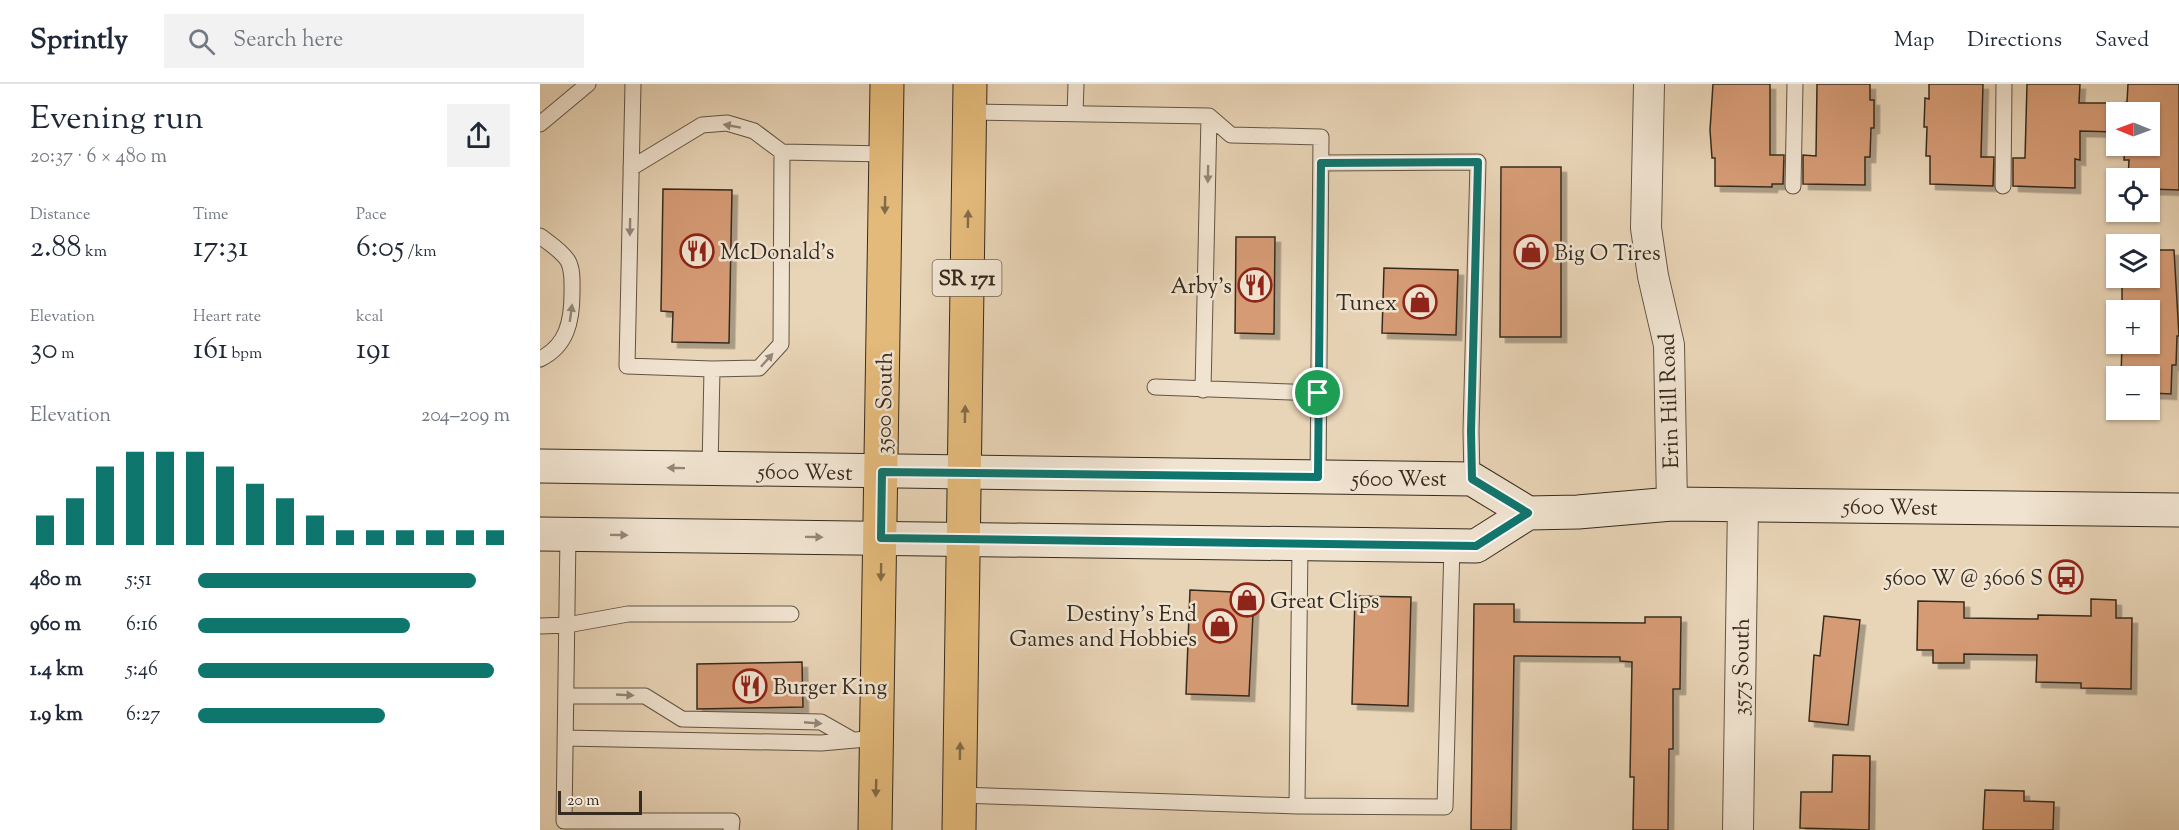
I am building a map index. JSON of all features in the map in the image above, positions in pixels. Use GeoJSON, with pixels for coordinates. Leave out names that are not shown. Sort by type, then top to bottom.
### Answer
{"type":"FeatureCollection","features":[{"type":"Feature","properties":{"kind":"main road","name":"3500 South"},"geometry":{"type":"LineString","coordinates":[[875,830],[864,738],[881,538],[887,84]]}},
{"type":"Feature","properties":{"kind":"main road","name":"SR 171"},"geometry":{"type":"LineString","coordinates":[[959,830],[970,98]]}},
{"type":"Feature","properties":{"kind":"main road","name":"5600 West"},"geometry":{"type":"LineString","coordinates":[[540,466],[1472,479],[1528,513],[1578,512],[1672,504],[2179,510]]}},
{"type":"Feature","properties":{"kind":"main road"},"geometry":{"type":"LineString","coordinates":[[554,534],[1476,546],[1528,513]]}},
{"type":"Feature","properties":{"kind":"street","name":"Erin Hill Road"},"geometry":{"type":"LineString","coordinates":[[1649,84],[1646,228],[1653,276],[1669,345],[1672,504]]}},
{"type":"Feature","properties":{"kind":"street","name":"3575 South"},"geometry":{"type":"LineString","coordinates":[[1738,830],[1743,504]]}},
{"type":"Feature","properties":{"kind":"lane"},"geometry":{"type":"LineString","coordinates":[[540,124],[588,84]]}},
{"type":"Feature","properties":{"kind":"lane"},"geometry":{"type":"LineString","coordinates":[[633,84],[627,366],[759,368],[781,344],[782,152]]}},
{"type":"Feature","properties":{"kind":"lane"},"geometry":{"type":"LineString","coordinates":[[1075,114],[1076,84]]}},
{"type":"Feature","properties":{"kind":"lane"},"geometry":{"type":"LineString","coordinates":[[1793,186],[1795,84]]}},
{"type":"Feature","properties":{"kind":"lane"},"geometry":{"type":"LineString","coordinates":[[2003,186],[2004,84]]}},
{"type":"Feature","properties":{"kind":"lane"},"geometry":{"type":"LineString","coordinates":[[970,98],[1075,114],[1209,116],[1231,135],[1321,137],[1318,477]]}},
{"type":"Feature","properties":{"kind":"lane"},"geometry":{"type":"LineString","coordinates":[[1203,390],[1209,116]]}},
{"type":"Feature","properties":{"kind":"lane"},"geometry":{"type":"LineString","coordinates":[[631,168],[702,125],[727,123],[754,131],[782,152],[886,154]]}},
{"type":"Feature","properties":{"kind":"lane"},"geometry":{"type":"LineString","coordinates":[[1321,163],[1478,162],[1471,431],[1472,479]]}},
{"type":"Feature","properties":{"kind":"lane"},"geometry":{"type":"LineString","coordinates":[[540,236],[565,256],[569,263],[572,280],[571,318],[564,338],[550,354],[540,359]]}},
{"type":"Feature","properties":{"kind":"lane"},"geometry":{"type":"LineString","coordinates":[[710,469],[712,369]]}},
{"type":"Feature","properties":{"kind":"lane"},"geometry":{"type":"LineString","coordinates":[[1155,387],[1318,393]]}},
{"type":"Feature","properties":{"kind":"lane"},"geometry":{"type":"LineString","coordinates":[[554,534],[567,626],[564,825],[732,821],[731,830]]}},
{"type":"Feature","properties":{"kind":"lane"},"geometry":{"type":"LineString","coordinates":[[1297,806],[1300,544]]}},
{"type":"Feature","properties":{"kind":"lane"},"geometry":{"type":"LineString","coordinates":[[960,795],[1297,806],[1445,807],[1452,545]]}},
{"type":"Feature","properties":{"kind":"lane"},"geometry":{"type":"LineString","coordinates":[[540,626],[567,626],[628,614],[791,614]]}},
{"type":"Feature","properties":{"kind":"lane"},"geometry":{"type":"LineString","coordinates":[[566,696],[645,696],[682,719],[821,722],[864,738]]}},
{"type":"Feature","properties":{"kind":"lane"},"geometry":{"type":"LineString","coordinates":[[565,738],[821,743],[864,738]]}},
{"type":"Feature","properties":{"kind":"building"},"geometry":{"type":"Polygon","coordinates":[[[1713,84],[1770,84],[1770,155],[1784,155],[1783,184],[1772,184],[1772,187],[1715,186],[1715,158],[1712,158],[1710,130],[1713,84]]]}},
{"type":"Feature","properties":{"kind":"building"},"geometry":{"type":"Polygon","coordinates":[[[1817,84],[1870,84],[1870,100],[1874,100],[1874,128],[1871,128],[1870,157],[1865,157],[1865,185],[1803,184],[1803,155],[1816,156],[1817,84]]]}},
{"type":"Feature","properties":{"kind":"building"},"geometry":{"type":"Polygon","coordinates":[[[1929,84],[1983,84],[1981,157],[1994,157],[1993,186],[1930,184],[1930,156],[1926,156],[1927,127],[1924,127],[1925,98],[1929,99],[1929,84]]]}},
{"type":"Feature","properties":{"kind":"building"},"geometry":{"type":"Polygon","coordinates":[[[2027,84],[2080,84],[2079,103],[2106,103],[2106,132],[2080,131],[2080,160],[2075,159],[2075,188],[2013,186],[2013,158],[2025,158],[2027,84]]]}},
{"type":"Feature","properties":{"kind":"building"},"geometry":{"type":"Polygon","coordinates":[[[2128,84],[2179,84],[2179,190],[2160,189],[2160,168],[2129,168],[2129,160],[2124,160],[2124,156],[2160,156],[2160,102],[2127,102],[2128,84]]]}},
{"type":"Feature","properties":{"kind":"building","name":"Big O Tires"},"geometry":{"type":"Polygon","coordinates":[[[1501,167],[1561,167],[1561,337],[1500,337],[1501,167]]]}},
{"type":"Feature","properties":{"kind":"building","name":"McDonald's"},"geometry":{"type":"Polygon","coordinates":[[[663,189],[732,190],[729,343],[672,342],[673,312],[661,311],[663,189]]]}},
{"type":"Feature","properties":{"kind":"building","name":"Arby's"},"geometry":{"type":"Polygon","coordinates":[[[1236,237],[1275,237],[1274,334],[1235,333],[1236,237]]]}},
{"type":"Feature","properties":{"kind":"building"},"geometry":{"type":"Polygon","coordinates":[[[2160,250],[2174,250],[2179,336],[2177,336],[2176,365],[2172,365],[2171,394],[2160,393],[2160,366],[2121,366],[2122,354],[2160,354],[2160,300],[2122,300],[2122,288],[2160,288],[2160,250]]]}},
{"type":"Feature","properties":{"kind":"building","name":"Tunex"},"geometry":{"type":"Polygon","coordinates":[[[1384,268],[1458,270],[1456,335],[1382,333],[1384,268]]]}},
{"type":"Feature","properties":{"kind":"building"},"geometry":{"type":"Polygon","coordinates":[[[1190,590],[1254,593],[1249,696],[1186,694],[1190,590]]]}},
{"type":"Feature","properties":{"kind":"building"},"geometry":{"type":"Polygon","coordinates":[[[1355,596],[1411,597],[1408,706],[1352,704],[1355,596]]]}},
{"type":"Feature","properties":{"kind":"building"},"geometry":{"type":"Polygon","coordinates":[[[2091,599],[2116,600],[2116,618],[2132,618],[2131,689],[2081,688],[2081,683],[2036,682],[2037,655],[1964,654],[1964,663],[1933,663],[1933,650],[1917,650],[1918,601],[1964,602],[1964,618],[2038,619],[2038,615],[2091,616],[2091,599]]]}},
{"type":"Feature","properties":{"kind":"building"},"geometry":{"type":"Polygon","coordinates":[[[1474,604],[1514,604],[1514,622],[1645,623],[1645,617],[1681,617],[1680,689],[1673,689],[1673,749],[1669,749],[1668,830],[1633,830],[1634,777],[1630,777],[1632,662],[1620,661],[1620,657],[1514,656],[1511,830],[1471,830],[1474,604]]]}},
{"type":"Feature","properties":{"kind":"building"},"geometry":{"type":"Polygon","coordinates":[[[1824,616],[1860,620],[1848,725],[1809,721],[1814,655],[1820,656],[1824,616]]]}},
{"type":"Feature","properties":{"kind":"building","name":"Burger King"},"geometry":{"type":"Polygon","coordinates":[[[802,662],[803,707],[697,709],[697,664],[802,662]]]}},
{"type":"Feature","properties":{"kind":"building"},"geometry":{"type":"Polygon","coordinates":[[[1833,755],[1870,756],[1869,830],[1800,828],[1801,792],[1832,792],[1833,755]]]}},
{"type":"Feature","properties":{"kind":"building"},"geometry":{"type":"Polygon","coordinates":[[[1985,790],[2024,791],[2024,801],[2054,802],[2053,830],[1983,830],[1985,790]]]}},
{"type":"Feature","properties":{"kind":"place","name":"McDonald's"},"geometry":{"type":"Point","coordinates":[697,251]}},
{"type":"Feature","properties":{"kind":"place","name":"Big O Tires"},"geometry":{"type":"Point","coordinates":[1531,252]}},
{"type":"Feature","properties":{"kind":"place","name":"Arby's"},"geometry":{"type":"Point","coordinates":[1255,285]}},
{"type":"Feature","properties":{"kind":"place","name":"Tunex"},"geometry":{"type":"Point","coordinates":[1420,302]}},
{"type":"Feature","properties":{"kind":"place","name":"5600 W @ 3606 S"},"geometry":{"type":"Point","coordinates":[2066,577]}},
{"type":"Feature","properties":{"kind":"place","name":"Great Clips"},"geometry":{"type":"Point","coordinates":[1247,600]}},
{"type":"Feature","properties":{"kind":"place","name":"Destiny's End Games and Hobbies"},"geometry":{"type":"Point","coordinates":[1220,626]}},
{"type":"Feature","properties":{"kind":"place","name":"Burger King"},"geometry":{"type":"Point","coordinates":[750,686]}},
{"type":"Feature","properties":{"kind":"route"},"geometry":{"type":"LineString","coordinates":[[1478,162],[1471,431],[1472,479],[1528,513],[1476,546],[881,538],[882,472],[1318,477],[1318,393],[1321,163],[1478,162]]}}]}
